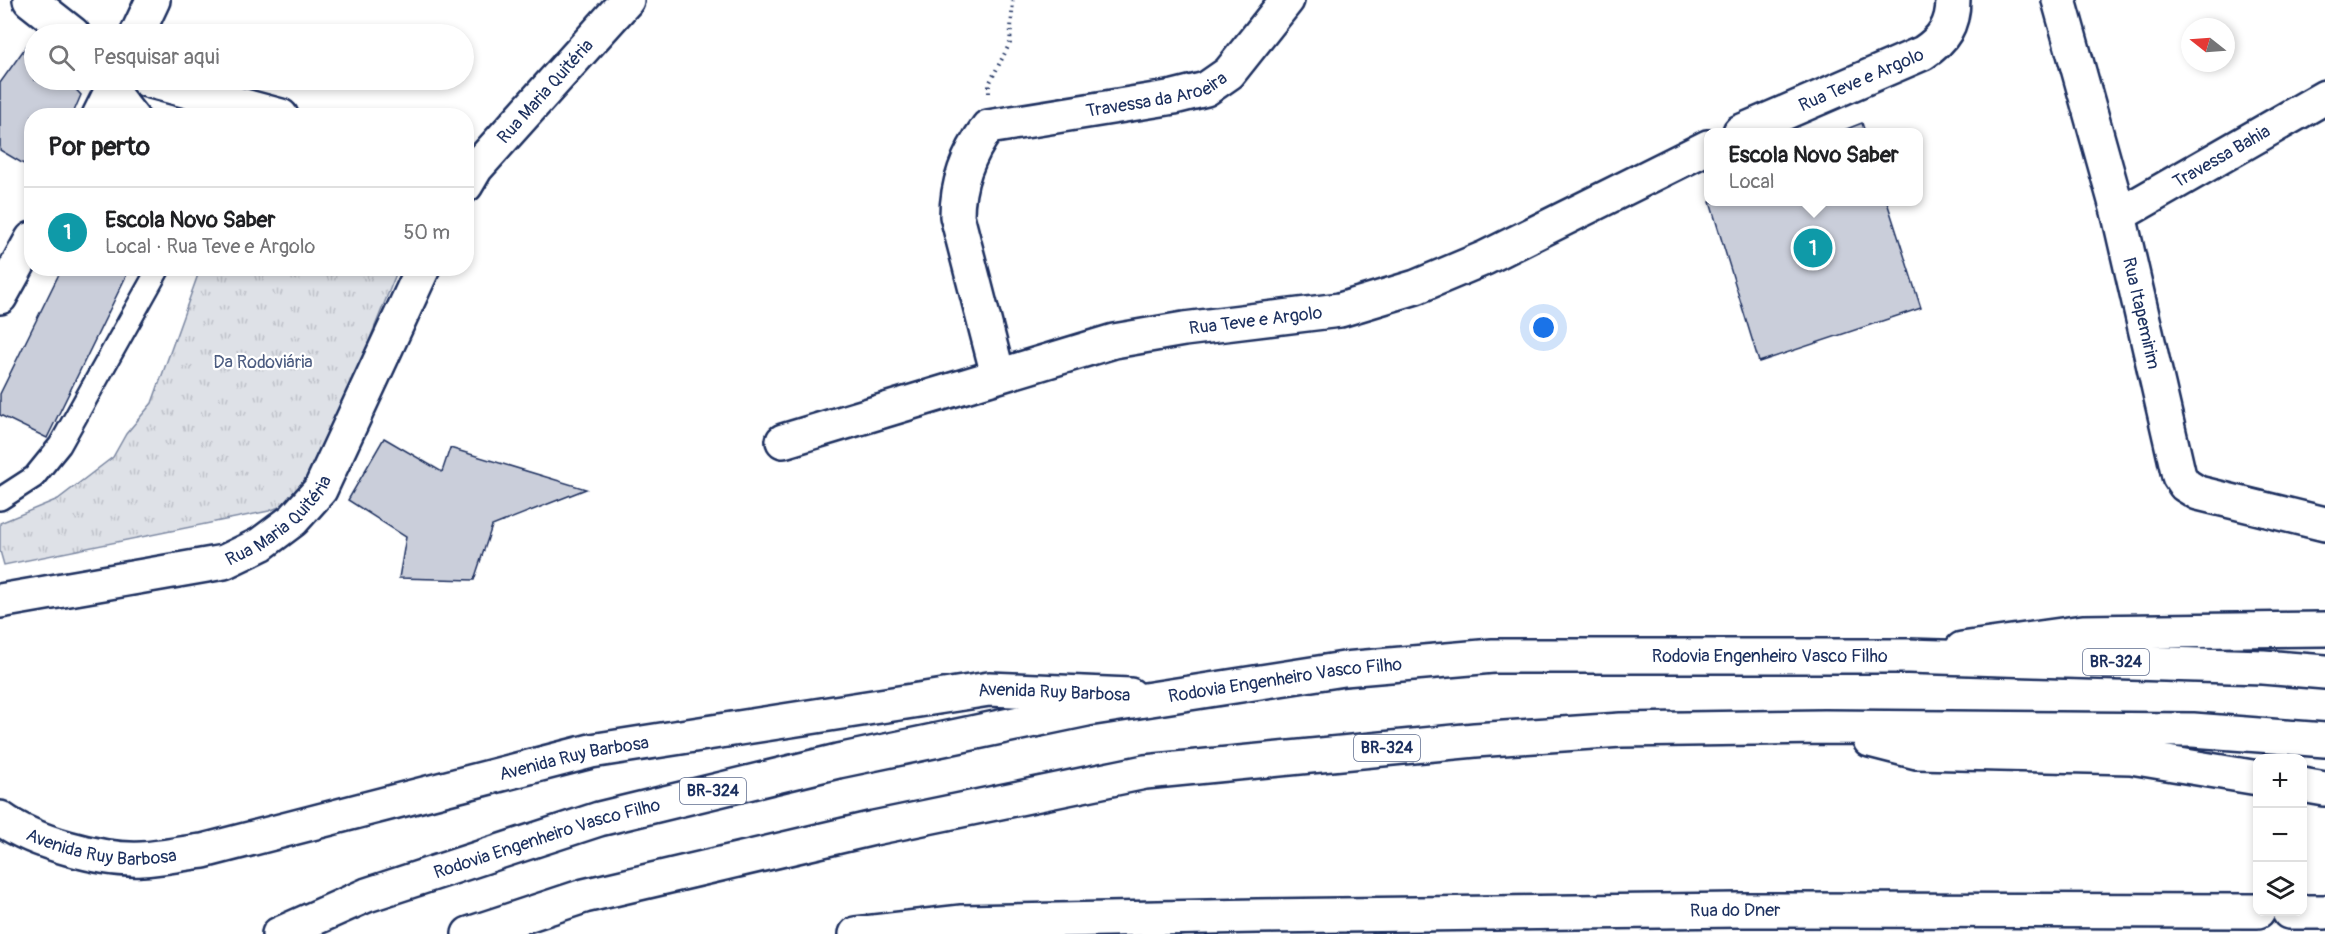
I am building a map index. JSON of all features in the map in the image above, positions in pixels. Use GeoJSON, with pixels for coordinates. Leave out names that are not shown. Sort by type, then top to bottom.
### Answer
{"type":"FeatureCollection","features":[{"type":"Feature","properties":{"kind":"main road"},"geometry":{"type":"LineString","coordinates":[[30,0],[60,24]]}},
{"type":"Feature","properties":{"kind":"main road"},"geometry":{"type":"LineString","coordinates":[[141,24],[153,0]]}},
{"type":"Feature","properties":{"kind":"main road","name":"Rua Maria Quitéria"},"geometry":{"type":"LineString","coordinates":[[474,169],[627,0]]}},
{"type":"Feature","properties":{"kind":"main road","name":"Travessa da Aroeira"},"geometry":{"type":"LineString","coordinates":[[988,127],[1174,98],[1206,89],[1229,73],[1287,0]]}},
{"type":"Feature","properties":{"kind":"main road","name":"Rua Teve e Argolo"},"geometry":{"type":"LineString","coordinates":[[1749,128],[1923,53],[1938,43],[1947,32],[1953,14],[1953,0]]}},
{"type":"Feature","properties":{"kind":"main road","name":"Rua Itapemirim"},"geometry":{"type":"LineString","coordinates":[[2059,0],[2120,215],[2179,476],[2185,484],[2198,493],[2325,524]]}},
{"type":"Feature","properties":{"kind":"main road"},"geometry":{"type":"LineString","coordinates":[[103,108],[112,90]]}},
{"type":"Feature","properties":{"kind":"main road"},"geometry":{"type":"LineString","coordinates":[[182,90],[246,108]]}},
{"type":"Feature","properties":{"kind":"main road","name":"Travessa Bahia"},"geometry":{"type":"LineString","coordinates":[[2120,215],[2325,97]]}},
{"type":"Feature","properties":{"kind":"main road"},"geometry":{"type":"LineString","coordinates":[[988,127],[974,146],[964,171],[957,194],[957,216],[998,375]]}},
{"type":"Feature","properties":{"kind":"main road","name":"Rua Teve e Argolo"},"geometry":{"type":"LineString","coordinates":[[783,441],[1114,341],[1184,329],[1340,310],[1416,287],[1485,258],[1704,149]]}},
{"type":"Feature","properties":{"kind":"main road"},"geometry":{"type":"LineString","coordinates":[[0,297],[24,254]]}},
{"type":"Feature","properties":{"kind":"main road","name":"Rua Maria Quitéria"},"geometry":{"type":"LineString","coordinates":[[0,601],[224,562],[261,544],[293,520],[320,490],[419,276]]}},
{"type":"Feature","properties":{"kind":"main road"},"geometry":{"type":"LineString","coordinates":[[1908,657],[2083,632],[2325,629]]}},
{"type":"Feature","properties":{"kind":"main road","name":"Rodovia Engenheiro Vasco Filho"},"geometry":{"type":"LineString","coordinates":[[279,934],[367,895],[599,819],[838,761],[1162,696],[1344,669],[1493,656],[1908,657],[2251,666],[2325,672]]}},
{"type":"Feature","properties":{"kind":"main road","name":"Avenida Ruy Barbosa"},"geometry":{"type":"LineString","coordinates":[[0,818],[13,828],[72,850],[141,859],[203,850],[591,751],[989,689],[1162,696]]}},
{"type":"Feature","properties":{"kind":"main road"},"geometry":{"type":"LineString","coordinates":[[1824,727],[1917,752],[2131,757],[2253,777]]}},
{"type":"Feature","properties":{"kind":"main road","name":"BR-324"},"geometry":{"type":"LineString","coordinates":[[469,934],[584,896],[874,828],[1145,772],[1497,738],[1621,730],[1824,727],[2193,730],[2325,740]]}},
{"type":"Feature","properties":{"kind":"main road"},"geometry":{"type":"LineString","coordinates":[[2307,786],[2325,789]]}},
{"type":"Feature","properties":{"kind":"main road","name":"Rua do Dner"},"geometry":{"type":"LineString","coordinates":[[856,934],[962,922],[1245,916],[1739,910],[2253,911]]}},
{"type":"Feature","properties":{"kind":"main road"},"geometry":{"type":"LineString","coordinates":[[2307,912],[2325,912]]}},
{"type":"Feature","properties":{"kind":"lane"},"geometry":{"type":"LineString","coordinates":[[121,90],[133,108]]}},
{"type":"Feature","properties":{"kind":"lane"},"geometry":{"type":"LineString","coordinates":[[0,499],[34,477],[60,446],[155,276]]}},
{"type":"Feature","properties":{"kind":"path"},"geometry":{"type":"LineString","coordinates":[[988,127],[989,84],[1010,43],[1013,0]]}},
{"type":"Feature","properties":{"kind":"green space","name":"Da Rodoviária"},"geometry":{"type":"Polygon","coordinates":[[[197,276],[395,276],[328,443],[297,500],[269,511],[4,565],[0,551],[0,523],[58,499],[113,457],[126,434],[152,403],[197,276]]]}},
{"type":"Feature","properties":{"kind":"building"},"geometry":{"type":"Polygon","coordinates":[[[24,49],[24,90],[76,90],[81,95],[75,108],[24,108],[24,164],[0,150],[0,83],[24,49]]]}},
{"type":"Feature","properties":{"kind":"building"},"geometry":{"type":"Polygon","coordinates":[[[1862,123],[1864,128],[1849,128],[1862,123]]]}},
{"type":"Feature","properties":{"kind":"building"},"geometry":{"type":"Polygon","coordinates":[[[1711,206],[1888,206],[1921,308],[1759,362],[1711,206]]]}},
{"type":"Feature","properties":{"kind":"building"},"geometry":{"type":"Polygon","coordinates":[[[58,276],[126,276],[47,438],[0,415],[0,394],[58,276]]]}},
{"type":"Feature","properties":{"kind":"building"},"geometry":{"type":"Polygon","coordinates":[[[384,438],[442,472],[450,448],[586,489],[492,526],[474,580],[399,578],[406,537],[348,500],[384,438]]]}},
{"type":"Feature","properties":{"kind":"place","name":"Escola Novo Saber"},"geometry":{"type":"Point","coordinates":[1813,248]}}]}
